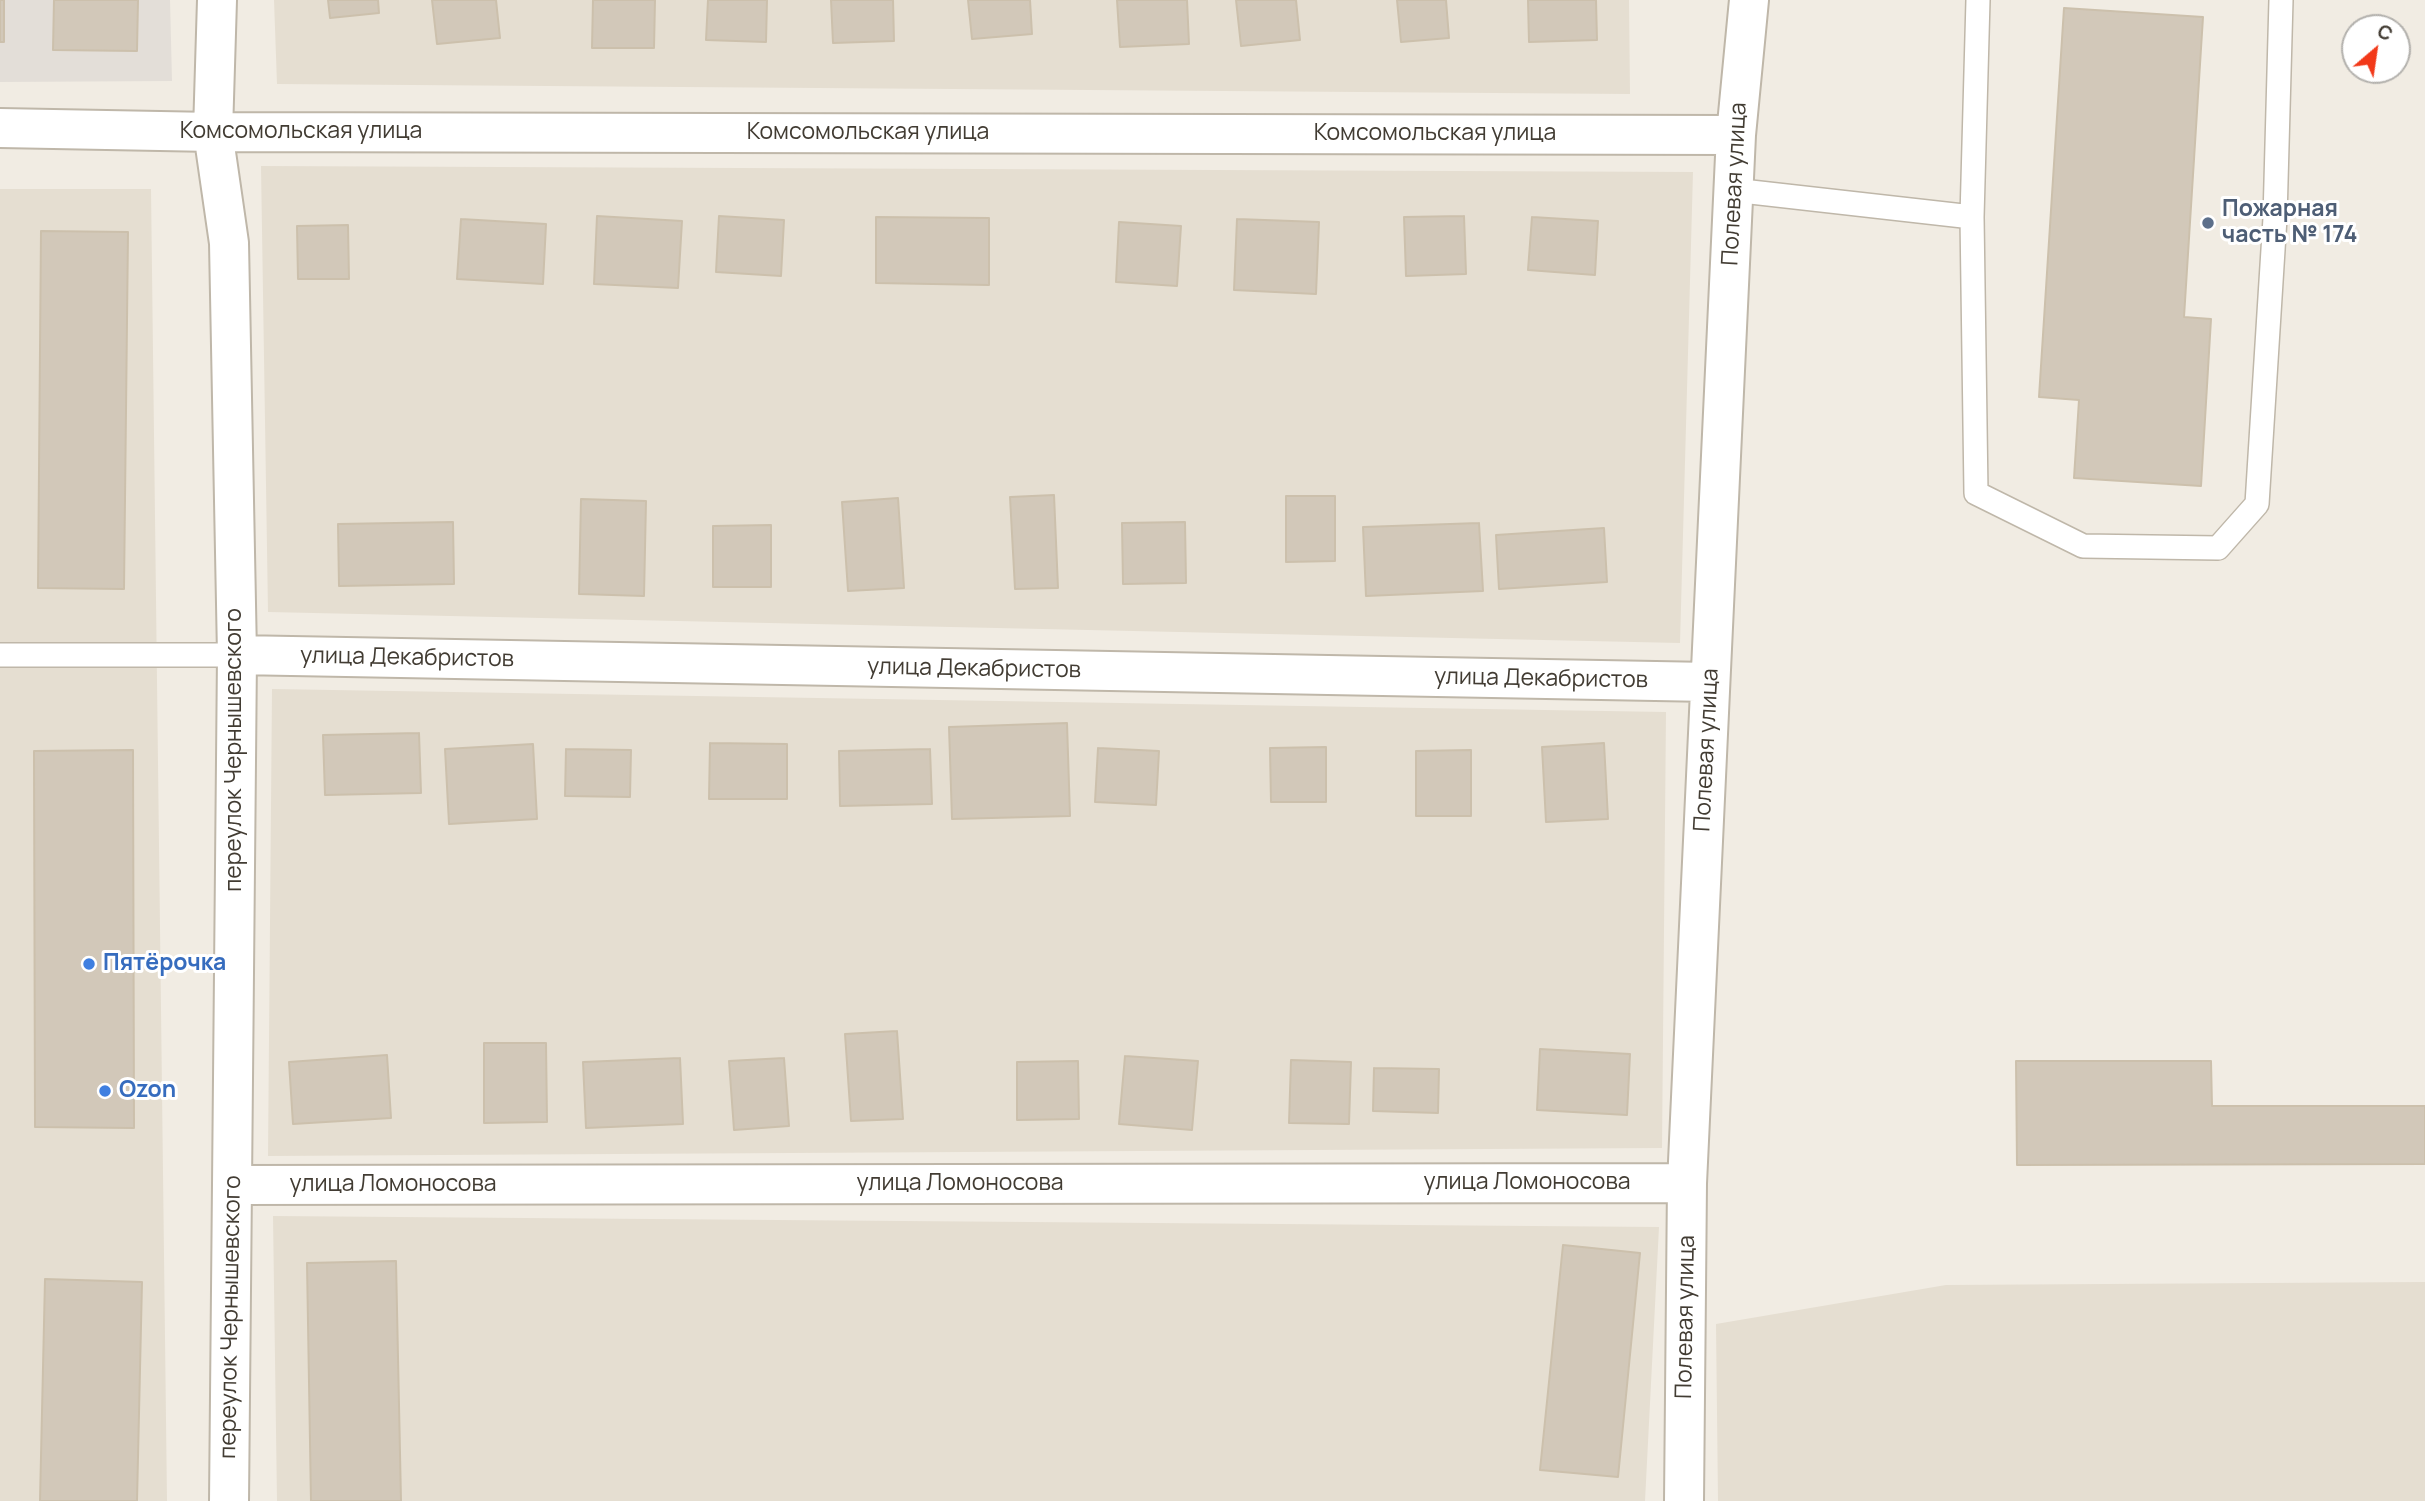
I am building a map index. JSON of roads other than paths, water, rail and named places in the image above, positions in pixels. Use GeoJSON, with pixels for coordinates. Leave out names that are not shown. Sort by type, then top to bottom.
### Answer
{"type":"FeatureCollection","features":[{"type":"Feature","properties":{"kind":"street","name":"переулок Чернышевского"},"geometry":{"type":"LineString","coordinates":[[217,0],[213,132],[229,243],[237,655],[229,1501]]}},
{"type":"Feature","properties":{"kind":"street","name":"Полевая улица"},"geometry":{"type":"LineString","coordinates":[[1684,1501],[1687,1183],[1733,190],[1749,0]]}},
{"type":"Feature","properties":{"kind":"street","name":"Комсомольская улица"},"geometry":{"type":"LineString","coordinates":[[0,128],[213,132],[1736,135]]}},
{"type":"Feature","properties":{"kind":"street","name":"улица Декабристов"},"geometry":{"type":"LineString","coordinates":[[237,655],[1710,682]]}},
{"type":"Feature","properties":{"kind":"street","name":"улица Ломоносова"},"geometry":{"type":"LineString","coordinates":[[232,1185],[1687,1183]]}},
{"type":"Feature","properties":{"kind":"lane"},"geometry":{"type":"LineString","coordinates":[[1979,0],[1972,217],[1976,493],[2083,546],[2218,548],[2257,504],[2275,218],[2281,0]]}},
{"type":"Feature","properties":{"kind":"lane"},"geometry":{"type":"LineString","coordinates":[[1733,190],[1972,217]]}},
{"type":"Feature","properties":{"kind":"lane"},"geometry":{"type":"LineString","coordinates":[[0,655],[237,655]]}},
{"type":"Feature","properties":{"kind":"place","name":"Пожарная часть № 174"},"geometry":{"type":"Point","coordinates":[2208,223]}},
{"type":"Feature","properties":{"kind":"place","name":"Пятёрочка"},"geometry":{"type":"Point","coordinates":[89,964]}},
{"type":"Feature","properties":{"kind":"place","name":"Ozon"},"geometry":{"type":"Point","coordinates":[105,1091]}}]}
